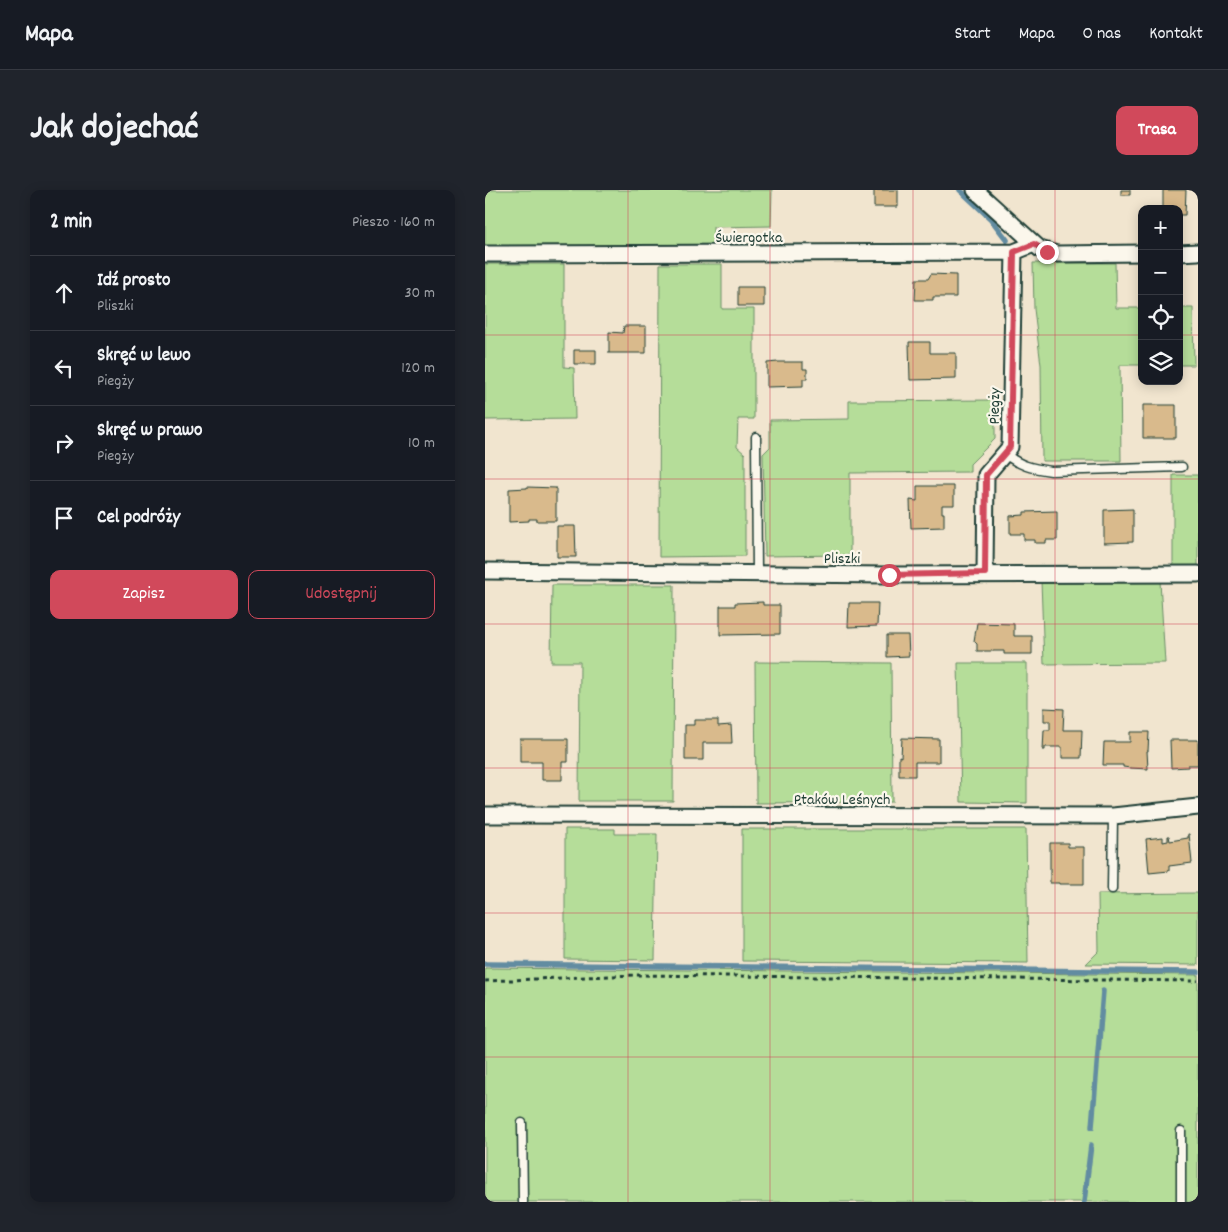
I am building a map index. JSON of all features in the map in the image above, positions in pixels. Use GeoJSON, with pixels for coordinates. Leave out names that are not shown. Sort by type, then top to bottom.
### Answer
{"type":"FeatureCollection","features":[{"type":"Feature","properties":{"kind":"street"},"geometry":{"type":"LineString","coordinates":[[975,190],[1034,244],[1047,252],[1057,254],[1138,253]]}},
{"type":"Feature","properties":{"kind":"street"},"geometry":{"type":"LineString","coordinates":[[1014,252],[1034,244]]}},
{"type":"Feature","properties":{"kind":"street","name":"Świergotka"},"geometry":{"type":"LineString","coordinates":[[485,254],[1014,252]]}},
{"type":"Feature","properties":{"kind":"street","name":"Piegży"},"geometry":{"type":"LineString","coordinates":[[985,573],[986,475],[1010,447],[1014,252]]}},
{"type":"Feature","properties":{"kind":"street"},"geometry":{"type":"LineString","coordinates":[[1183,253],[1198,252]]}},
{"type":"Feature","properties":{"kind":"street","name":"Pliszki"},"geometry":{"type":"LineString","coordinates":[[485,571],[889,575],[985,573],[1198,574]]}},
{"type":"Feature","properties":{"kind":"street","name":"Ptaków Leśnych"},"geometry":{"type":"LineString","coordinates":[[485,815],[1113,816],[1198,807]]}},
{"type":"Feature","properties":{"kind":"lane"},"geometry":{"type":"LineString","coordinates":[[756,437],[757,574]]}},
{"type":"Feature","properties":{"kind":"lane"},"geometry":{"type":"LineString","coordinates":[[1005,454],[1017,463],[1030,468],[1051,470],[1182,467]]}},
{"type":"Feature","properties":{"kind":"lane"},"geometry":{"type":"LineString","coordinates":[[1112,889],[1113,816]]}},
{"type":"Feature","properties":{"kind":"lane"},"geometry":{"type":"LineString","coordinates":[[521,1123],[523,1202]]}},
{"type":"Feature","properties":{"kind":"lane"},"geometry":{"type":"LineString","coordinates":[[1181,1131],[1181,1202]]}},
{"type":"Feature","properties":{"kind":"path"},"geometry":{"type":"LineString","coordinates":[[485,980],[636,975],[1198,981]]}},
{"type":"Feature","properties":{"kind":"green space"},"geometry":{"type":"Polygon","coordinates":[[[485,190],[772,190],[771,226],[713,227],[713,248],[485,248],[485,190]]]}},
{"type":"Feature","properties":{"kind":"green space"},"geometry":{"type":"Polygon","coordinates":[[[1033,263],[1115,263],[1116,308],[1138,308],[1138,365],[1120,365],[1121,461],[1042,461],[1041,365],[1034,309],[1033,263]]]}},
{"type":"Feature","properties":{"kind":"green space"},"geometry":{"type":"Polygon","coordinates":[[[485,264],[564,264],[564,367],[574,368],[575,419],[485,420],[485,264]]]}},
{"type":"Feature","properties":{"kind":"green space"},"geometry":{"type":"Polygon","coordinates":[[[660,264],[722,264],[722,309],[754,309],[754,419],[738,419],[737,447],[745,454],[745,556],[659,557],[660,264]]]}},
{"type":"Feature","properties":{"kind":"green space"},"geometry":{"type":"Polygon","coordinates":[[[1183,308],[1193,308],[1194,365],[1183,365],[1183,308]]]}},
{"type":"Feature","properties":{"kind":"green space"},"geometry":{"type":"Polygon","coordinates":[[[995,400],[995,439],[970,464],[970,472],[850,473],[850,555],[765,556],[763,454],[770,447],[770,420],[849,419],[849,401],[995,400]]]}},
{"type":"Feature","properties":{"kind":"green space"},"geometry":{"type":"Polygon","coordinates":[[[1173,475],[1198,475],[1198,567],[1173,567],[1173,475]]]}},
{"type":"Feature","properties":{"kind":"green space"},"geometry":{"type":"Polygon","coordinates":[[[1041,581],[1160,581],[1165,663],[1044,664],[1041,581]]]}},
{"type":"Feature","properties":{"kind":"green space"},"geometry":{"type":"Polygon","coordinates":[[[552,585],[674,585],[673,801],[579,801],[580,662],[551,662],[552,585]]]}},
{"type":"Feature","properties":{"kind":"green space"},"geometry":{"type":"Polygon","coordinates":[[[755,662],[891,663],[892,802],[756,803],[755,662]]]}},
{"type":"Feature","properties":{"kind":"green space"},"geometry":{"type":"Polygon","coordinates":[[[958,663],[1027,663],[1027,803],[961,802],[958,663]]]}},
{"type":"Feature","properties":{"kind":"green space"},"geometry":{"type":"Polygon","coordinates":[[[565,829],[615,829],[615,834],[657,834],[655,960],[565,959],[565,829]]]}},
{"type":"Feature","properties":{"kind":"green space"},"geometry":{"type":"Polygon","coordinates":[[[742,829],[1026,829],[1028,963],[742,961],[742,829]]]}},
{"type":"Feature","properties":{"kind":"green space"},"geometry":{"type":"Polygon","coordinates":[[[1198,893],[1198,965],[1086,964],[1099,951],[1098,894],[1198,893]]]}},
{"type":"Feature","properties":{"kind":"green space"},"geometry":{"type":"Polygon","coordinates":[[[485,968],[1198,975],[1198,1202],[485,1202],[485,968]]]}},
{"type":"Feature","properties":{"kind":"building"},"geometry":{"type":"Polygon","coordinates":[[[874,190],[898,190],[898,207],[874,207],[874,190]]]}},
{"type":"Feature","properties":{"kind":"building"},"geometry":{"type":"Polygon","coordinates":[[[1121,190],[1130,190],[1130,195],[1121,195],[1121,190]]]}},
{"type":"Feature","properties":{"kind":"building"},"geometry":{"type":"Polygon","coordinates":[[[1163,190],[1186,190],[1185,215],[1183,215],[1183,205],[1163,205],[1163,190]]]}},
{"type":"Feature","properties":{"kind":"building"},"geometry":{"type":"Polygon","coordinates":[[[931,274],[956,275],[956,297],[933,297],[933,300],[915,300],[916,279],[928,279],[931,274]]]}},
{"type":"Feature","properties":{"kind":"building"},"geometry":{"type":"Polygon","coordinates":[[[738,287],[764,287],[764,306],[738,306],[738,287]]]}},
{"type":"Feature","properties":{"kind":"building"},"geometry":{"type":"Polygon","coordinates":[[[624,326],[646,326],[646,353],[609,353],[609,332],[623,333],[624,326]]]}},
{"type":"Feature","properties":{"kind":"building"},"geometry":{"type":"Polygon","coordinates":[[[909,342],[930,342],[930,353],[956,353],[956,379],[910,380],[909,342]]]}},
{"type":"Feature","properties":{"kind":"building"},"geometry":{"type":"Polygon","coordinates":[[[574,350],[596,350],[596,364],[574,364],[574,350]]]}},
{"type":"Feature","properties":{"kind":"building"},"geometry":{"type":"Polygon","coordinates":[[[803,362],[803,369],[807,369],[807,379],[803,379],[803,386],[767,387],[767,363],[803,362]]]}},
{"type":"Feature","properties":{"kind":"building"},"geometry":{"type":"Polygon","coordinates":[[[1143,405],[1176,405],[1176,438],[1143,438],[1143,405]]]}},
{"type":"Feature","properties":{"kind":"building"},"geometry":{"type":"Polygon","coordinates":[[[917,486],[954,486],[954,505],[942,505],[944,527],[911,528],[910,500],[917,501],[917,486]]]}},
{"type":"Feature","properties":{"kind":"building"},"geometry":{"type":"Polygon","coordinates":[[[527,487],[556,488],[556,521],[529,519],[529,521],[509,522],[509,489],[527,487]]]}},
{"type":"Feature","properties":{"kind":"building"},"geometry":{"type":"Polygon","coordinates":[[[1133,509],[1133,542],[1104,543],[1104,510],[1133,509]]]}},
{"type":"Feature","properties":{"kind":"building"},"geometry":{"type":"Polygon","coordinates":[[[1057,511],[1057,540],[1035,543],[1035,540],[1024,540],[1024,534],[1010,534],[1010,516],[1024,515],[1024,512],[1057,511]]]}},
{"type":"Feature","properties":{"kind":"building"},"geometry":{"type":"Polygon","coordinates":[[[557,526],[575,526],[576,557],[557,557],[557,526]]]}},
{"type":"Feature","properties":{"kind":"building"},"geometry":{"type":"Polygon","coordinates":[[[763,602],[763,605],[780,605],[780,634],[720,635],[720,606],[735,606],[735,603],[763,602]]]}},
{"type":"Feature","properties":{"kind":"building"},"geometry":{"type":"Polygon","coordinates":[[[849,603],[878,603],[877,626],[848,627],[849,603]]]}},
{"type":"Feature","properties":{"kind":"building"},"geometry":{"type":"Polygon","coordinates":[[[977,623],[1014,624],[1014,636],[1032,636],[1032,654],[1004,654],[1004,651],[977,651],[977,644],[974,641],[977,623]]]}},
{"type":"Feature","properties":{"kind":"building"},"geometry":{"type":"Polygon","coordinates":[[[887,635],[908,635],[909,656],[887,657],[887,635]]]}},
{"type":"Feature","properties":{"kind":"building"},"geometry":{"type":"Polygon","coordinates":[[[1044,708],[1064,709],[1063,730],[1082,730],[1081,758],[1062,758],[1062,747],[1045,747],[1045,750],[1043,750],[1044,730],[1050,730],[1050,721],[1044,721],[1044,708]]]}},
{"type":"Feature","properties":{"kind":"building"},"geometry":{"type":"Polygon","coordinates":[[[694,720],[718,720],[718,726],[731,725],[732,743],[703,743],[703,760],[685,760],[685,725],[694,725],[694,720]]]}},
{"type":"Feature","properties":{"kind":"building"},"geometry":{"type":"Polygon","coordinates":[[[1130,732],[1149,732],[1148,769],[1123,767],[1123,765],[1103,765],[1104,742],[1130,742],[1130,732]]]}},
{"type":"Feature","properties":{"kind":"building"},"geometry":{"type":"Polygon","coordinates":[[[902,738],[939,739],[939,762],[915,762],[915,776],[899,776],[899,756],[901,757],[902,738]]]}},
{"type":"Feature","properties":{"kind":"building"},"geometry":{"type":"Polygon","coordinates":[[[520,739],[568,739],[568,762],[562,762],[562,780],[542,780],[542,762],[520,762],[520,739]]]}},
{"type":"Feature","properties":{"kind":"building"},"geometry":{"type":"Polygon","coordinates":[[[1170,740],[1198,740],[1198,765],[1171,768],[1170,740]]]}},
{"type":"Feature","properties":{"kind":"building"},"geometry":{"type":"Polygon","coordinates":[[[1188,834],[1192,863],[1169,866],[1169,871],[1149,873],[1146,839],[1163,837],[1163,842],[1168,841],[1168,836],[1170,841],[1188,838],[1188,834]]]}},
{"type":"Feature","properties":{"kind":"building"},"geometry":{"type":"Polygon","coordinates":[[[1050,843],[1068,843],[1068,847],[1084,847],[1084,884],[1050,883],[1050,843]]]}},
{"type":"Feature","properties":{"kind":"waterway"},"geometry":{"type":"LineString","coordinates":[[960,190],[991,219],[1007,240]]}},
{"type":"Feature","properties":{"kind":"waterway"},"geometry":{"type":"LineString","coordinates":[[485,964],[1198,972]]}},
{"type":"Feature","properties":{"kind":"waterway"},"geometry":{"type":"LineString","coordinates":[[1092,1127],[1103,991]]}},
{"type":"Feature","properties":{"kind":"waterway"},"geometry":{"type":"LineString","coordinates":[[1084,1202],[1091,1145]]}},
{"type":"Feature","properties":{"kind":"route"},"geometry":{"type":"LineString","coordinates":[[889,575],[985,573],[986,475],[1010,447],[1014,252],[1034,244],[1047,252]]}}]}
